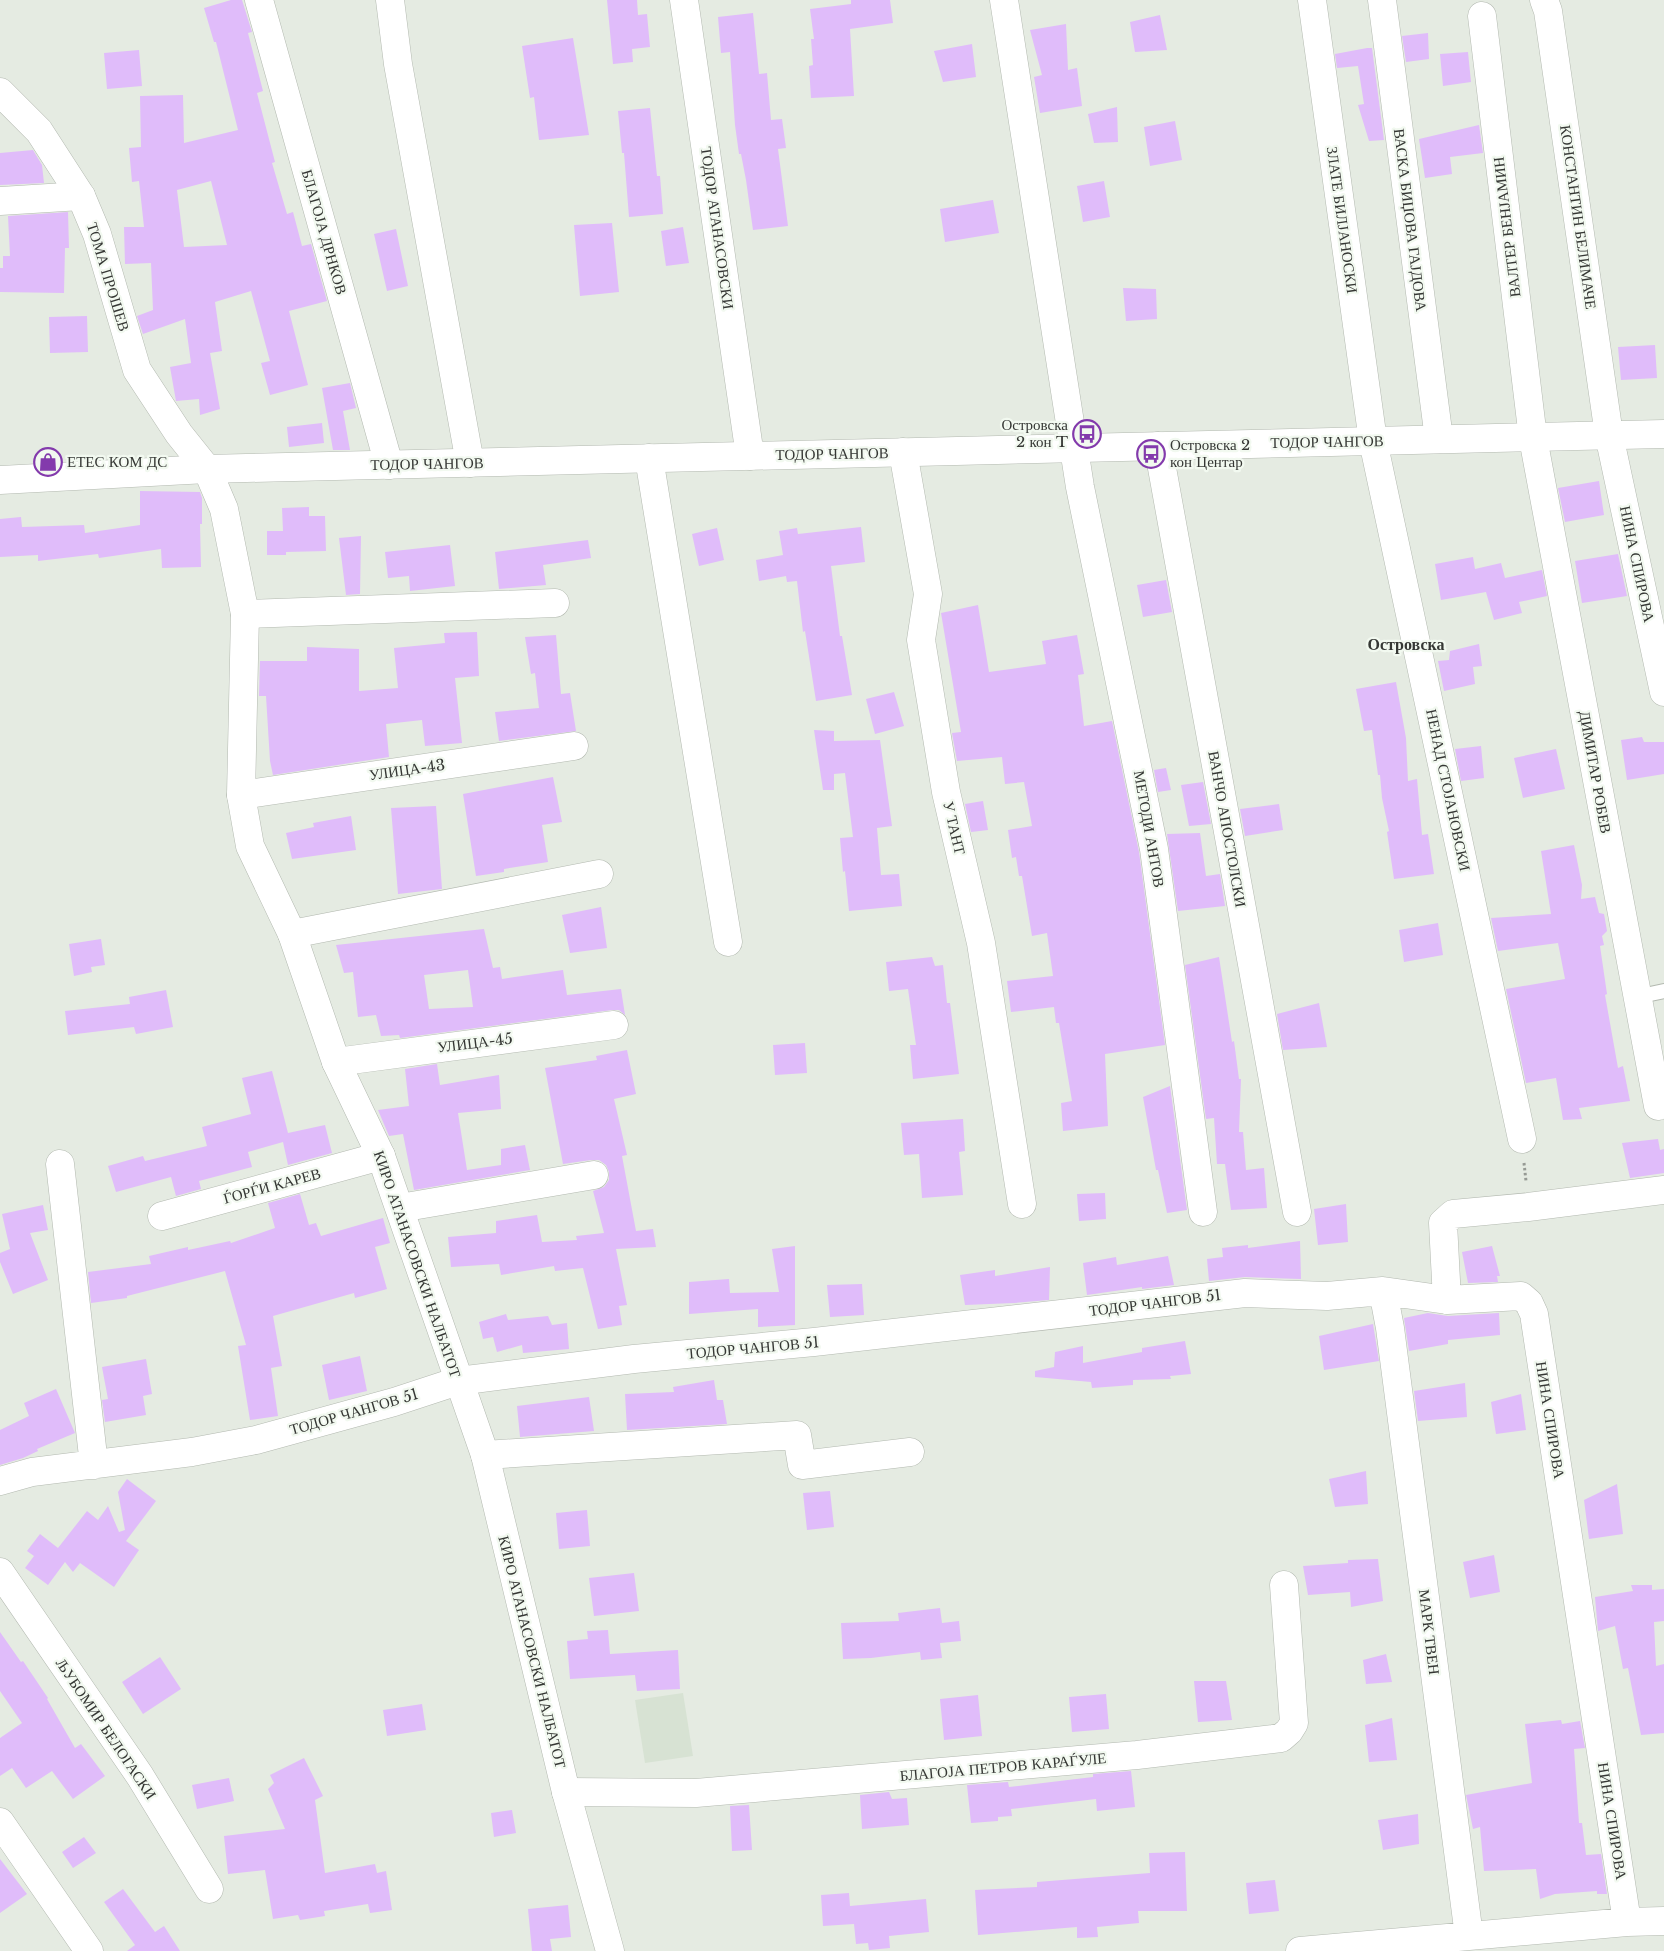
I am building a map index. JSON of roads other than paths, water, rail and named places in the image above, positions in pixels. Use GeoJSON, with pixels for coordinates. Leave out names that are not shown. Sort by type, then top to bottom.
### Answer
{"type":"FeatureCollection","features":[{"type":"Feature","properties":{"kind":"street","name":"БЛАГОЈА ДРНКОВ"},"geometry":{"type":"LineString","coordinates":[[259,0],[390,465]]}},
{"type":"Feature","properties":{"kind":"street"},"geometry":{"type":"LineString","coordinates":[[390,0],[398,64],[470,463]]}},
{"type":"Feature","properties":{"kind":"street","name":"ТОДОР АТАНАСОВСКИ"},"geometry":{"type":"LineString","coordinates":[[684,0],[750,456]]}},
{"type":"Feature","properties":{"kind":"street"},"geometry":{"type":"LineString","coordinates":[[1004,0],[1075,448]]}},
{"type":"Feature","properties":{"kind":"street","name":"ЗЛАТЕ БИЛЈАНОСКИ"},"geometry":{"type":"LineString","coordinates":[[1312,0],[1373,440]]}},
{"type":"Feature","properties":{"kind":"street","name":"ВАСКА БИЏОВА ГАЈДОВА"},"geometry":{"type":"LineString","coordinates":[[1382,0],[1438,439]]}},
{"type":"Feature","properties":{"kind":"street","name":"КОНСТАНТИН БЕЛИМАЧЕ"},"geometry":{"type":"LineString","coordinates":[[1544,0],[1549,21],[1609,435]]}},
{"type":"Feature","properties":{"kind":"street","name":"ВАЛТЕР БЕНЈАМИН"},"geometry":{"type":"LineString","coordinates":[[1482,16],[1533,438]]}},
{"type":"Feature","properties":{"kind":"street","name":"ТОМА ПРОШЕВ"},"geometry":{"type":"LineString","coordinates":[[0,92],[39,131],[80,196],[97,234],[137,370],[179,434],[207,469]]}},
{"type":"Feature","properties":{"kind":"street"},"geometry":{"type":"LineString","coordinates":[[0,202],[80,196]]}},
{"type":"Feature","properties":{"kind":"street","name":"ТОДОР ЧАНГОВ"},"geometry":{"type":"LineString","coordinates":[[0,480],[207,469],[1664,434]]}},
{"type":"Feature","properties":{"kind":"street","name":"НИНА СПИРОВА"},"geometry":{"type":"LineString","coordinates":[[1609,435],[1664,692]]}},
{"type":"Feature","properties":{"kind":"street","name":"ДИМИТАР РОБЕВ"},"geometry":{"type":"LineString","coordinates":[[1533,438],[1636,997],[1658,1106]]}},
{"type":"Feature","properties":{"kind":"street","name":"НЕНАД СТОЈАНОВСКИ"},"geometry":{"type":"LineString","coordinates":[[1373,440],[1522,1139]]}},
{"type":"Feature","properties":{"kind":"street","name":"ВАНЧО АПОСТОЛСКИ"},"geometry":{"type":"LineString","coordinates":[[1158,446],[1297,1212]]}},
{"type":"Feature","properties":{"kind":"street","name":"МЕТОДИ АНТОВ"},"geometry":{"type":"LineString","coordinates":[[1075,448],[1080,487],[1154,849],[1203,1212]]}},
{"type":"Feature","properties":{"kind":"street","name":"У ТАНТ"},"geometry":{"type":"LineString","coordinates":[[903,452],[928,594],[922,640],[946,792],[980,943],[1022,1204]]}},
{"type":"Feature","properties":{"kind":"street"},"geometry":{"type":"LineString","coordinates":[[649,458],[728,942]]}},
{"type":"Feature","properties":{"kind":"street","name":"КИРО АТАНАСОВСКИ НАЛБАТОТ"},"geometry":{"type":"LineString","coordinates":[[207,469],[224,509],[245,614],[241,795],[250,846],[292,934],[336,1062],[382,1156],[485,1456],[566,1792],[610,1951]]}},
{"type":"Feature","properties":{"kind":"street"},"geometry":{"type":"LineString","coordinates":[[245,614],[555,603]]}},
{"type":"Feature","properties":{"kind":"street","name":"УЛИЦА-43"},"geometry":{"type":"LineString","coordinates":[[241,795],[574,746]]}},
{"type":"Feature","properties":{"kind":"street"},"geometry":{"type":"LineString","coordinates":[[292,934],[599,874]]}},
{"type":"Feature","properties":{"kind":"street","name":"УЛИЦА-45"},"geometry":{"type":"LineString","coordinates":[[336,1062],[614,1025]]}},
{"type":"Feature","properties":{"kind":"street","name":"ЃОРЃИ КАРЕВ"},"geometry":{"type":"LineString","coordinates":[[162,1216],[382,1156]]}},
{"type":"Feature","properties":{"kind":"street"},"geometry":{"type":"LineString","coordinates":[[60,1164],[94,1465]]}},
{"type":"Feature","properties":{"kind":"street"},"geometry":{"type":"LineString","coordinates":[[400,1208],[594,1176]]}},
{"type":"Feature","properties":{"kind":"street"},"geometry":{"type":"LineString","coordinates":[[1447,1300],[1443,1223],[1453,1214],[1528,1207],[1664,1190]]}},
{"type":"Feature","properties":{"kind":"street","name":"ТОДОР ЧАНГОВ 51"},"geometry":{"type":"LineString","coordinates":[[0,1481],[32,1472],[192,1452],[256,1440],[394,1402],[458,1381],[634,1359],[814,1342],[1245,1293],[1327,1296],[1383,1291],[1447,1300]]}},
{"type":"Feature","properties":{"kind":"street","name":"МАРК ТВЕН"},"geometry":{"type":"LineString","coordinates":[[1383,1291],[1390,1328],[1468,1936]]}},
{"type":"Feature","properties":{"kind":"street","name":"НИНА СПИРОВА"},"geometry":{"type":"LineString","coordinates":[[1447,1300],[1521,1296],[1529,1303],[1534,1314],[1627,1922]]}},
{"type":"Feature","properties":{"kind":"street"},"geometry":{"type":"LineString","coordinates":[[485,1456],[797,1435],[802,1465],[910,1452]]}},
{"type":"Feature","properties":{"kind":"street","name":"ЉУБОМИР БЕЛОГАСКИ"},"geometry":{"type":"LineString","coordinates":[[0,1572],[140,1776],[209,1889]]}},
{"type":"Feature","properties":{"kind":"street","name":"БЛАГОЈА ПЕТРОВ КАРАЃУЛЕ"},"geometry":{"type":"LineString","coordinates":[[566,1792],[696,1793],[1137,1755],[1282,1738],[1290,1731],[1294,1723],[1284,1585]]}},
{"type":"Feature","properties":{"kind":"street"},"geometry":{"type":"LineString","coordinates":[[0,1822],[89,1951]]}},
{"type":"Feature","properties":{"kind":"street"},"geometry":{"type":"LineString","coordinates":[[1300,1951],[1627,1922],[1664,1921]]}},
{"type":"Feature","properties":{"kind":"lane"},"geometry":{"type":"LineString","coordinates":[[1636,997],[1664,991]]}},
{"type":"Feature","properties":{"kind":"place","name":"Островска 2 кон T"},"geometry":{"type":"Point","coordinates":[1087,434]}},
{"type":"Feature","properties":{"kind":"place","name":"Островска 2 кон Центар"},"geometry":{"type":"Point","coordinates":[1151,454]}},
{"type":"Feature","properties":{"kind":"place","name":"ЕТЕС КОМ ДС"},"geometry":{"type":"Point","coordinates":[48,462]}},
{"type":"Feature","properties":{"kind":"district","name":"Островска"},"geometry":{"type":"Point","coordinates":[1406,644]}}]}
